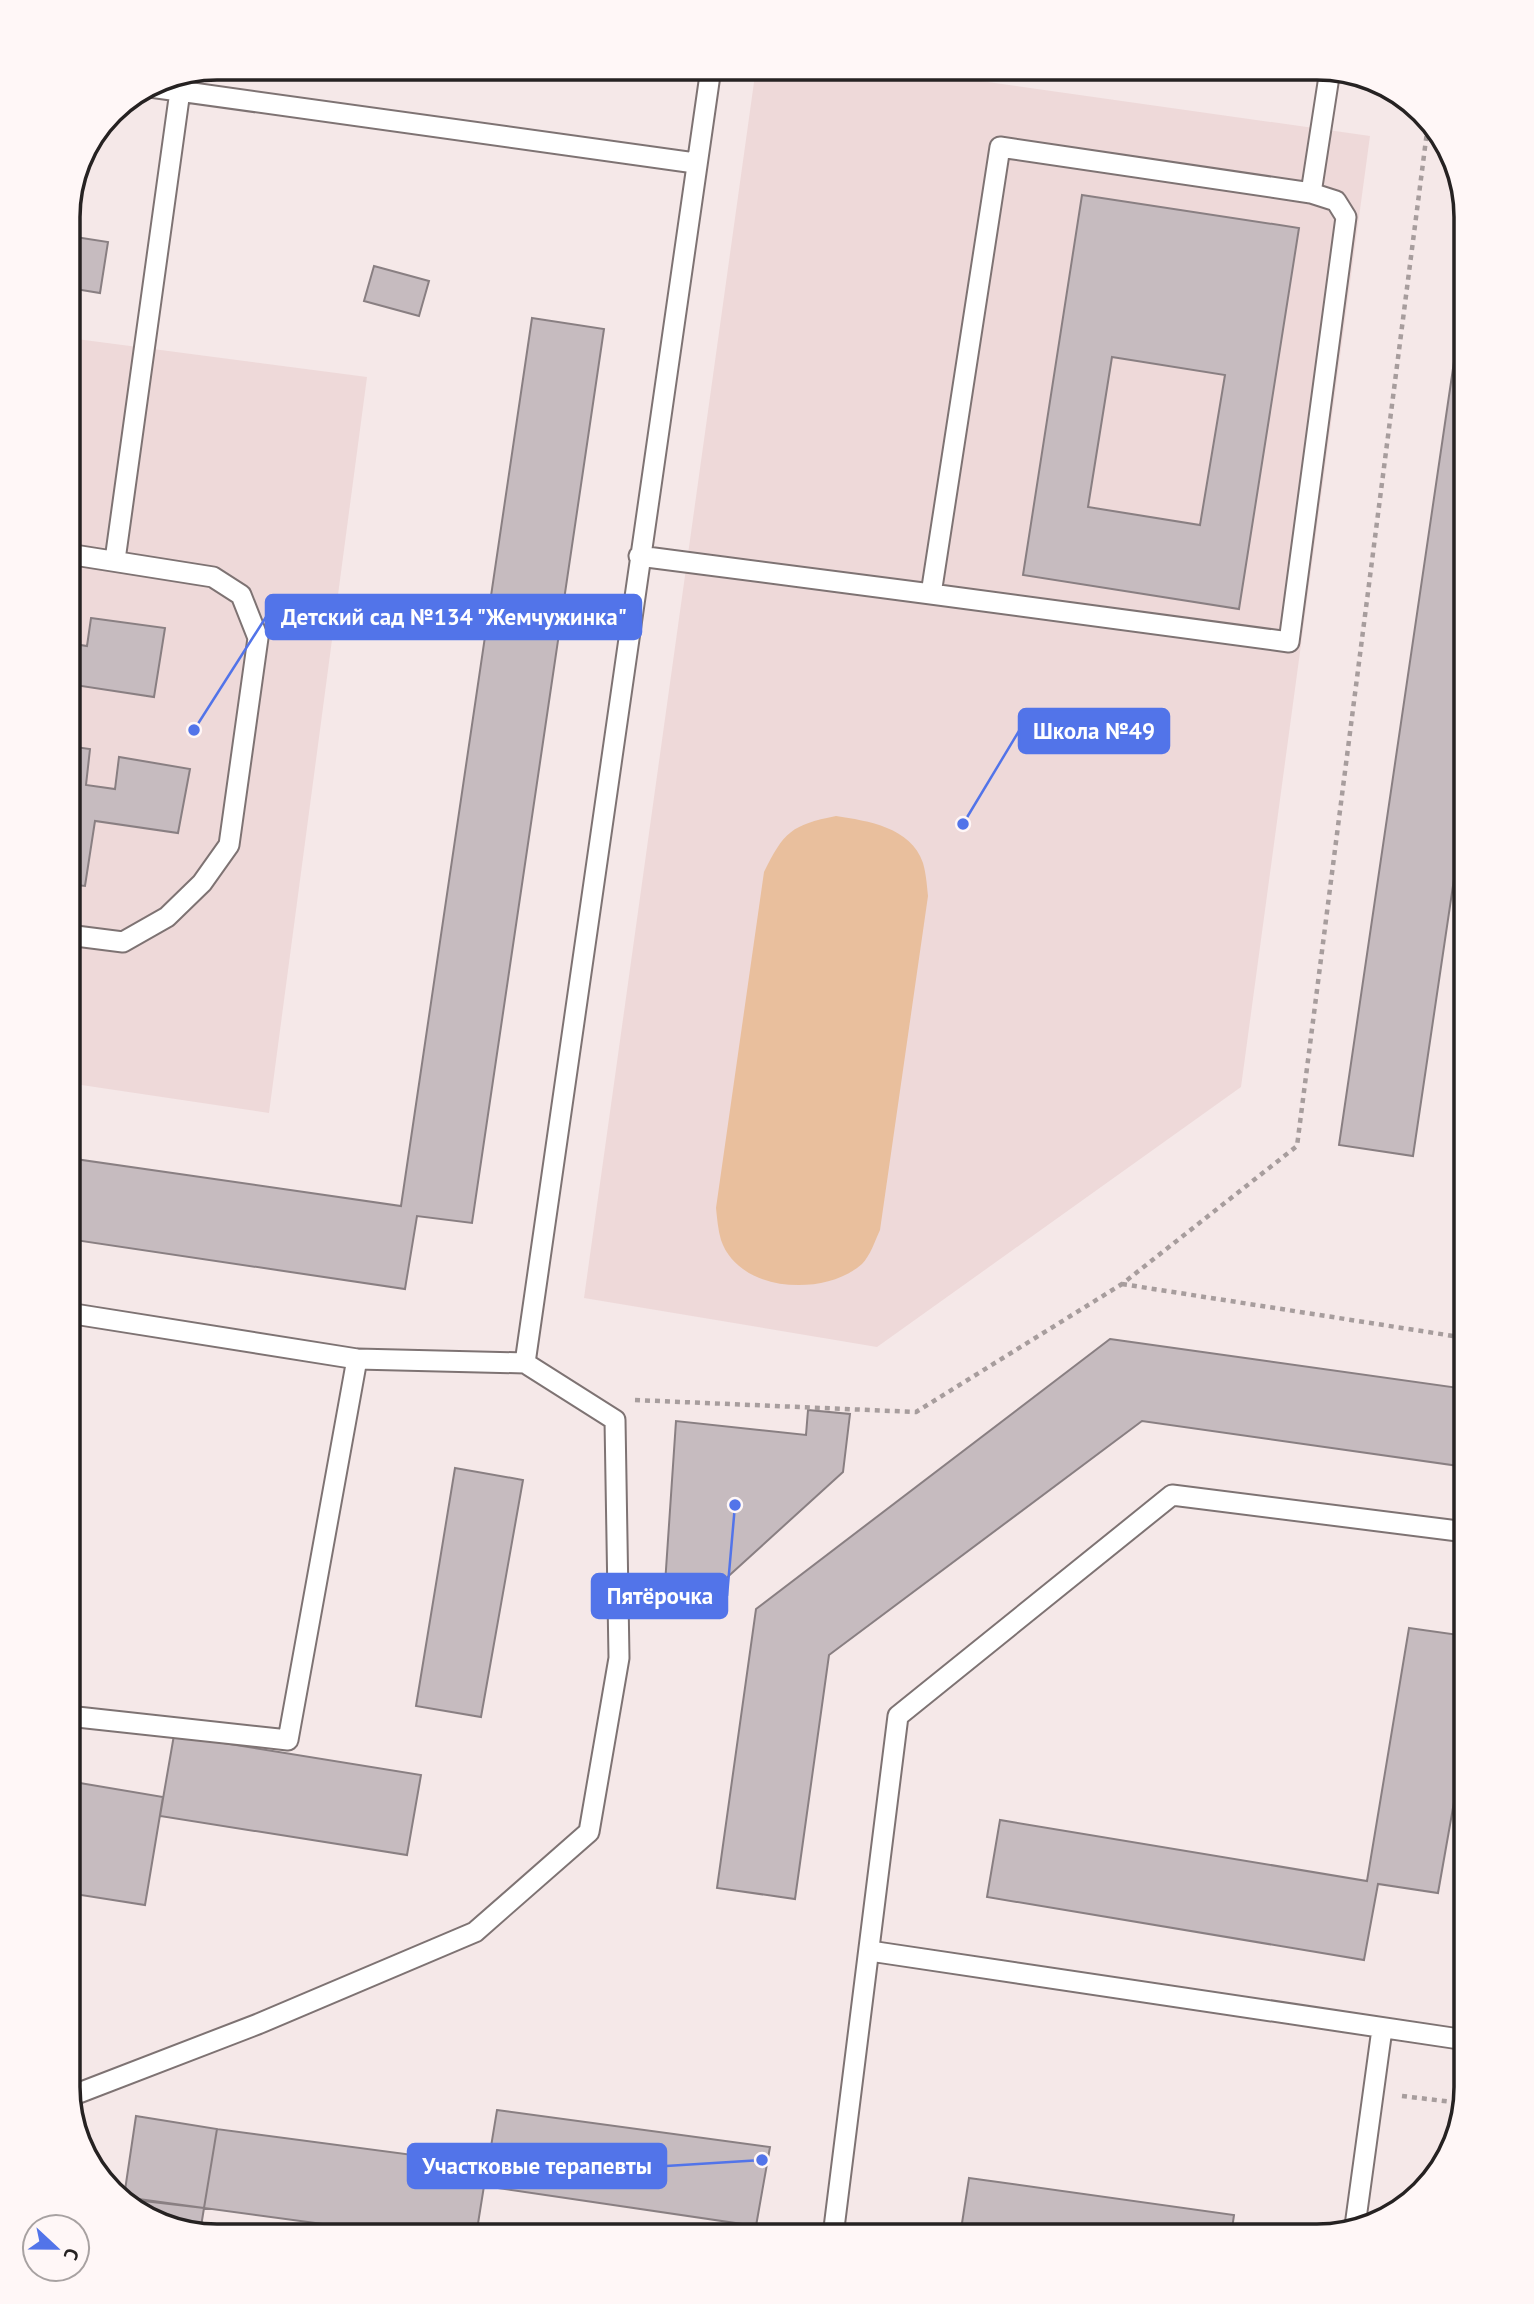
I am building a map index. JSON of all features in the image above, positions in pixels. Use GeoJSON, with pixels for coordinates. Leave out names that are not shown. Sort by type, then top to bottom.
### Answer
{"type":"FeatureCollection","features":[{"type":"Feature","properties":{"kind":"lane"},"geometry":{"type":"LineString","coordinates":[[525,1363],[708,81]]}},
{"type":"Feature","properties":{"kind":"lane"},"geometry":{"type":"LineString","coordinates":[[1311,193],[1328,81]]}},
{"type":"Feature","properties":{"kind":"lane"},"geometry":{"type":"LineString","coordinates":[[169,90],[695,163]]}},
{"type":"Feature","properties":{"kind":"lane"},"geometry":{"type":"LineString","coordinates":[[115,560],[180,91]]}},
{"type":"Feature","properties":{"kind":"lane"},"geometry":{"type":"LineString","coordinates":[[639,556],[1289,642],[1346,217],[1336,201],[1311,193],[1000,147],[931,594]]}},
{"type":"Feature","properties":{"kind":"lane"},"geometry":{"type":"LineString","coordinates":[[81,556],[213,577],[241,594],[258,638],[229,845],[202,883],[167,917],[123,942],[81,937]]}},
{"type":"Feature","properties":{"kind":"lane"},"geometry":{"type":"LineString","coordinates":[[80,1315],[356,1360],[525,1363],[615,1420],[619,1658],[589,1832],[475,1932],[258,2024],[81,2091]]}},
{"type":"Feature","properties":{"kind":"lane"},"geometry":{"type":"LineString","coordinates":[[80,1717],[288,1740],[356,1360]]}},
{"type":"Feature","properties":{"kind":"lane"},"geometry":{"type":"LineString","coordinates":[[834,2224],[898,1716],[1172,1494],[1453,1530]]}},
{"type":"Feature","properties":{"kind":"lane"},"geometry":{"type":"LineString","coordinates":[[870,1951],[1453,2038]]}},
{"type":"Feature","properties":{"kind":"lane"},"geometry":{"type":"LineString","coordinates":[[1355,2218],[1382,2029]]}},
{"type":"Feature","properties":{"kind":"path"},"geometry":{"type":"LineString","coordinates":[[633,1399],[916,1412],[1122,1284],[1297,1146],[1426,136]]}},
{"type":"Feature","properties":{"kind":"path"},"geometry":{"type":"LineString","coordinates":[[1122,1284],[1453,1336]]}},
{"type":"Feature","properties":{"kind":"path"},"geometry":{"type":"LineString","coordinates":[[1373,2092],[1452,2102]]}},
{"type":"Feature","properties":{"kind":"shaded area"},"geometry":{"type":"Polygon","coordinates":[[[754,81],[981,81],[1370,136],[1241,1087],[877,1347],[584,1298],[754,81]]]}},
{"type":"Feature","properties":{"kind":"shaded area"},"geometry":{"type":"Polygon","coordinates":[[[81,340],[367,377],[269,1113],[81,1085],[81,340]]]}},
{"type":"Feature","properties":{"kind":"shaded area"},"geometry":{"type":"Polygon","coordinates":[[[836,816],[887,828],[909,841],[923,863],[928,896],[880,1230],[865,1261],[846,1275],[827,1282],[784,1284],[764,1280],[745,1271],[731,1258],[721,1240],[716,1208],[764,872],[777,848],[791,832],[809,823],[836,816]]]}},
{"type":"Feature","properties":{"kind":"building"},"geometry":{"type":"Polygon","coordinates":[[[1082,195],[1299,228],[1239,609],[1023,575],[1082,195]],[[1112,357],[1088,507],[1200,525],[1225,375],[1112,357]]]}},
{"type":"Feature","properties":{"kind":"building"},"geometry":{"type":"Polygon","coordinates":[[[81,238],[108,242],[100,293],[81,290],[81,238]]]}},
{"type":"Feature","properties":{"kind":"building"},"geometry":{"type":"Polygon","coordinates":[[[374,266],[429,281],[419,316],[364,301],[374,266]]]}},
{"type":"Feature","properties":{"kind":"building"},"geometry":{"type":"Polygon","coordinates":[[[532,318],[604,329],[472,1223],[417,1216],[405,1289],[80,1241],[80,1160],[401,1206],[532,318]]]}},
{"type":"Feature","properties":{"kind":"building"},"geometry":{"type":"Polygon","coordinates":[[[1453,369],[1453,886],[1413,1156],[1339,1145],[1453,369]]]}},
{"type":"Feature","properties":{"kind":"building"},"geometry":{"type":"Polygon","coordinates":[[[91,618],[165,628],[154,697],[81,686],[81,645],[87,646],[91,618]]]}},
{"type":"Feature","properties":{"kind":"building"},"geometry":{"type":"Polygon","coordinates":[[[81,748],[90,749],[86,785],[115,789],[119,757],[190,769],[178,833],[95,821],[85,886],[81,885],[81,748]]]}},
{"type":"Feature","properties":{"kind":"building"},"geometry":{"type":"Polygon","coordinates":[[[1110,1339],[1453,1387],[1453,1465],[1142,1421],[829,1655],[795,1899],[717,1888],[756,1609],[1110,1339]]]}},
{"type":"Feature","properties":{"kind":"building"},"geometry":{"type":"Polygon","coordinates":[[[808,1410],[850,1414],[843,1472],[700,1602],[664,1599],[676,1421],[806,1435],[808,1410]]]}},
{"type":"Feature","properties":{"kind":"building"},"geometry":{"type":"Polygon","coordinates":[[[455,1468],[523,1480],[481,1717],[416,1706],[455,1468]]]}},
{"type":"Feature","properties":{"kind":"building"},"geometry":{"type":"Polygon","coordinates":[[[1409,1628],[1453,1634],[1453,1808],[1438,1893],[1378,1884],[1364,1960],[987,1897],[1000,1820],[1367,1881],[1409,1628]]]}},
{"type":"Feature","properties":{"kind":"building"},"geometry":{"type":"Polygon","coordinates":[[[174,1735],[421,1775],[407,1855],[160,1816],[174,1735]]]}},
{"type":"Feature","properties":{"kind":"building"},"geometry":{"type":"Polygon","coordinates":[[[80,1783],[163,1797],[145,1905],[80,1895],[80,1783]]]}},
{"type":"Feature","properties":{"kind":"building"},"geometry":{"type":"Polygon","coordinates":[[[497,2110],[770,2147],[756,2223],[739,2223],[484,2186],[478,2223],[316,2223],[204,2208],[217,2129],[488,2165],[497,2110]]]}},
{"type":"Feature","properties":{"kind":"building"},"geometry":{"type":"Polygon","coordinates":[[[136,2116],[217,2129],[204,2208],[140,2199],[125,2187],[136,2116]]]}},
{"type":"Feature","properties":{"kind":"building"},"geometry":{"type":"Polygon","coordinates":[[[969,2178],[1234,2215],[1233,2224],[962,2224],[969,2178]]]}},
{"type":"Feature","properties":{"kind":"building"},"geometry":{"type":"Polygon","coordinates":[[[143,2201],[204,2208],[200,2222],[165,2213],[143,2201]]]}},
{"type":"Feature","properties":{"kind":"place","name":"Детский сад №134 \"Жемчужинка\""},"geometry":{"type":"Point","coordinates":[194,730]}},
{"type":"Feature","properties":{"kind":"place","name":"Школа №49"},"geometry":{"type":"Point","coordinates":[963,824]}},
{"type":"Feature","properties":{"kind":"place","name":"Пятёрочка"},"geometry":{"type":"Point","coordinates":[735,1505]}},
{"type":"Feature","properties":{"kind":"place","name":"Участковые терапевты"},"geometry":{"type":"Point","coordinates":[762,2160]}}]}
